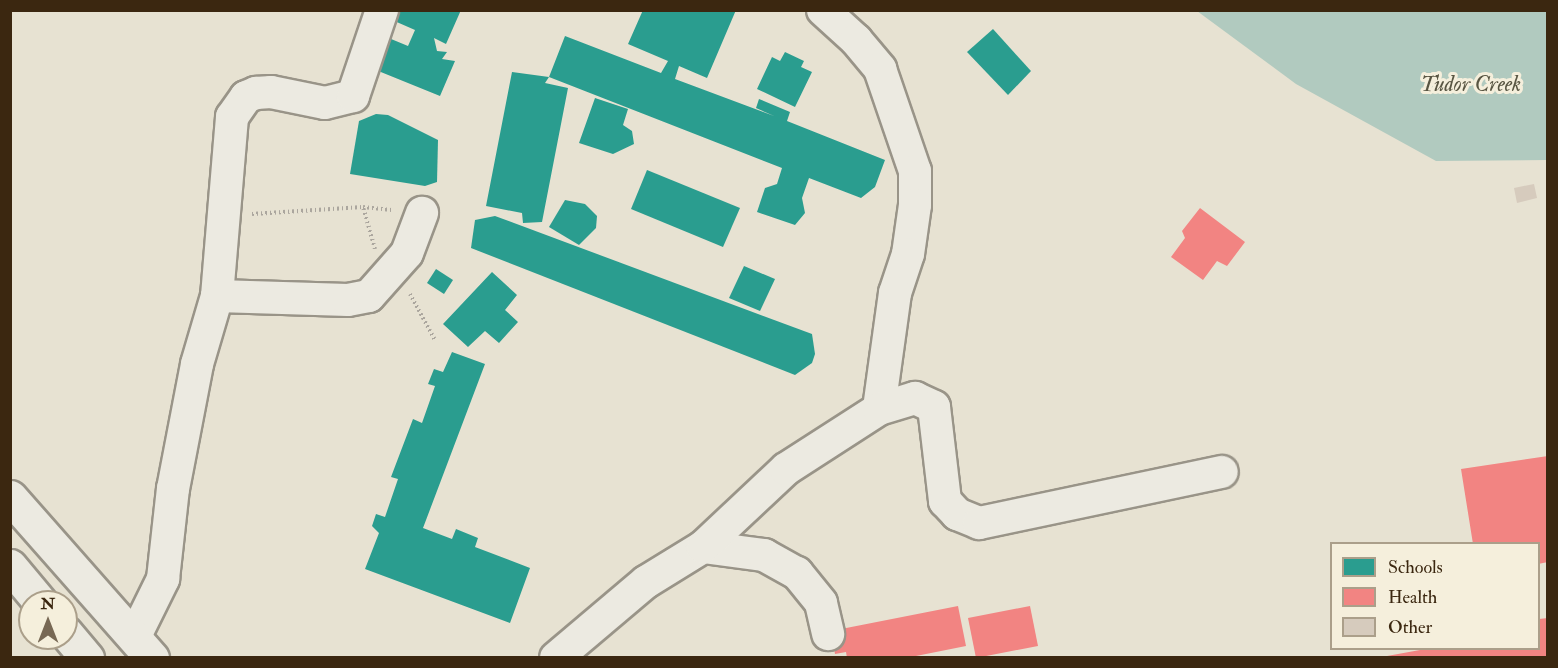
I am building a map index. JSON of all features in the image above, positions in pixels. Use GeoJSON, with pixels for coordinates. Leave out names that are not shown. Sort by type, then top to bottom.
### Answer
{"type":"FeatureCollection","features":[{"type":"Feature","properties":{"kind":"main road"},"geometry":{"type":"LineString","coordinates":[[10,497],[143,647]]}},
{"type":"Feature","properties":{"kind":"street"},"geometry":{"type":"LineString","coordinates":[[143,647],[164,579],[173,489],[197,364],[217,296],[232,117],[240,104],[255,93],[271,92],[325,103],[353,96],[382,10]]}},
{"type":"Feature","properties":{"kind":"street"},"geometry":{"type":"LineString","coordinates":[[823,10],[856,40],[880,69],[915,171],[911,234],[896,293],[879,409]]}},
{"type":"Feature","properties":{"kind":"street"},"geometry":{"type":"LineString","coordinates":[[217,296],[348,300],[369,296],[407,253],[422,213]]}},
{"type":"Feature","properties":{"kind":"street"},"geometry":{"type":"LineString","coordinates":[[556,657],[646,582],[703,547],[786,469],[879,409],[915,398],[934,406],[945,501],[957,514],[979,524],[1222,472]]}},
{"type":"Feature","properties":{"kind":"street"},"geometry":{"type":"LineString","coordinates":[[703,547],[764,555],[797,573],[821,603],[828,633]]}},
{"type":"Feature","properties":{"kind":"path"},"geometry":{"type":"LineString","coordinates":[[225,216],[363,207]]}},
{"type":"Feature","properties":{"kind":"water","name":"Tudor Creek"},"geometry":{"type":"Polygon","coordinates":[[[1197,11],[1547,11],[1547,160],[1436,161],[1296,84],[1197,11]]]}},
{"type":"Feature","properties":{"kind":"building: Schools"},"geometry":{"type":"Polygon","coordinates":[[[385,10],[461,10],[446,44],[434,38],[437,51],[447,52],[442,59],[455,61],[440,96],[366,66],[379,34],[408,46],[415,30],[383,16],[385,10]]]}},
{"type":"Feature","properties":{"kind":"building: Schools"},"geometry":{"type":"Polygon","coordinates":[[[643,10],[736,10],[707,78],[679,66],[675,79],[774,116],[756,108],[759,99],[790,112],[787,121],[885,160],[875,187],[861,198],[809,178],[802,198],[805,213],[795,225],[757,212],[765,188],[777,184],[782,168],[549,77],[565,36],[661,73],[668,61],[628,44],[643,10]]]}},
{"type":"Feature","properties":{"kind":"building: Schools"},"geometry":{"type":"Polygon","coordinates":[[[993,29],[1031,71],[1008,95],[967,52],[993,29]]]}},
{"type":"Feature","properties":{"kind":"building: Schools"},"geometry":{"type":"Polygon","coordinates":[[[785,52],[804,61],[801,67],[812,72],[795,107],[757,89],[772,57],[780,61],[785,52]]]}},
{"type":"Feature","properties":{"kind":"building: Schools"},"geometry":{"type":"Polygon","coordinates":[[[512,72],[549,77],[545,83],[568,88],[542,222],[523,223],[522,213],[486,206],[512,72]]]}},
{"type":"Feature","properties":{"kind":"building: Schools"},"geometry":{"type":"Polygon","coordinates":[[[595,98],[628,109],[623,125],[632,131],[634,144],[613,154],[579,143],[595,98]]]}},
{"type":"Feature","properties":{"kind":"building: Schools"},"geometry":{"type":"Polygon","coordinates":[[[376,114],[388,115],[438,140],[437,182],[425,186],[350,174],[359,121],[376,114]]]}},
{"type":"Feature","properties":{"kind":"building: Schools"},"geometry":{"type":"Polygon","coordinates":[[[647,170],[740,208],[723,247],[631,209],[647,170]]]}},
{"type":"Feature","properties":{"kind":"building: Schools"},"geometry":{"type":"Polygon","coordinates":[[[565,200],[585,204],[597,216],[596,228],[579,245],[549,227],[565,200]]]}},
{"type":"Feature","properties":{"kind":"building: Schools"},"geometry":{"type":"Polygon","coordinates":[[[495,216],[812,334],[815,354],[812,363],[795,375],[471,248],[475,220],[495,216]]]}},
{"type":"Feature","properties":{"kind":"building: Schools"},"geometry":{"type":"Polygon","coordinates":[[[744,266],[775,279],[760,311],[729,298],[744,266]]]}},
{"type":"Feature","properties":{"kind":"building: Schools"},"geometry":{"type":"Polygon","coordinates":[[[436,269],[453,280],[444,294],[427,283],[436,269]]]}},
{"type":"Feature","properties":{"kind":"building: Schools"},"geometry":{"type":"Polygon","coordinates":[[[492,272],[517,295],[505,310],[518,322],[499,343],[485,331],[468,347],[443,324],[492,272]]]}},
{"type":"Feature","properties":{"kind":"building: Schools"},"geometry":{"type":"Polygon","coordinates":[[[452,352],[485,364],[423,528],[452,539],[456,529],[478,538],[475,547],[530,568],[510,623],[365,569],[379,533],[372,526],[376,514],[385,517],[398,479],[391,477],[413,419],[422,423],[435,386],[428,384],[434,369],[443,372],[452,352]]]}},
{"type":"Feature","properties":{"kind":"building: Health"},"geometry":{"type":"Polygon","coordinates":[[[1200,208],[1245,242],[1227,266],[1217,261],[1203,280],[1171,257],[1185,238],[1182,231],[1200,208]]]}},
{"type":"Feature","properties":{"kind":"building: Health"},"geometry":{"type":"Polygon","coordinates":[[[1548,456],[1548,562],[1540,564],[1540,542],[1473,542],[1461,469],[1548,456]]]}},
{"type":"Feature","properties":{"kind":"building: Health"},"geometry":{"type":"Polygon","coordinates":[[[958,606],[966,646],[906,658],[847,658],[846,652],[835,654],[831,631],[958,606]]]}},
{"type":"Feature","properties":{"kind":"building: Health"},"geometry":{"type":"Polygon","coordinates":[[[1030,606],[1038,646],[976,658],[968,618],[1030,606]]]}},
{"type":"Feature","properties":{"kind":"building: Health"},"geometry":{"type":"Polygon","coordinates":[[[1548,618],[1548,658],[1376,658],[1420,650],[1540,650],[1540,619],[1548,618]]]}},
{"type":"Feature","properties":{"kind":"building: Other"},"geometry":{"type":"Polygon","coordinates":[[[1534,184],[1537,198],[1517,203],[1514,188],[1534,184]]]}}]}
